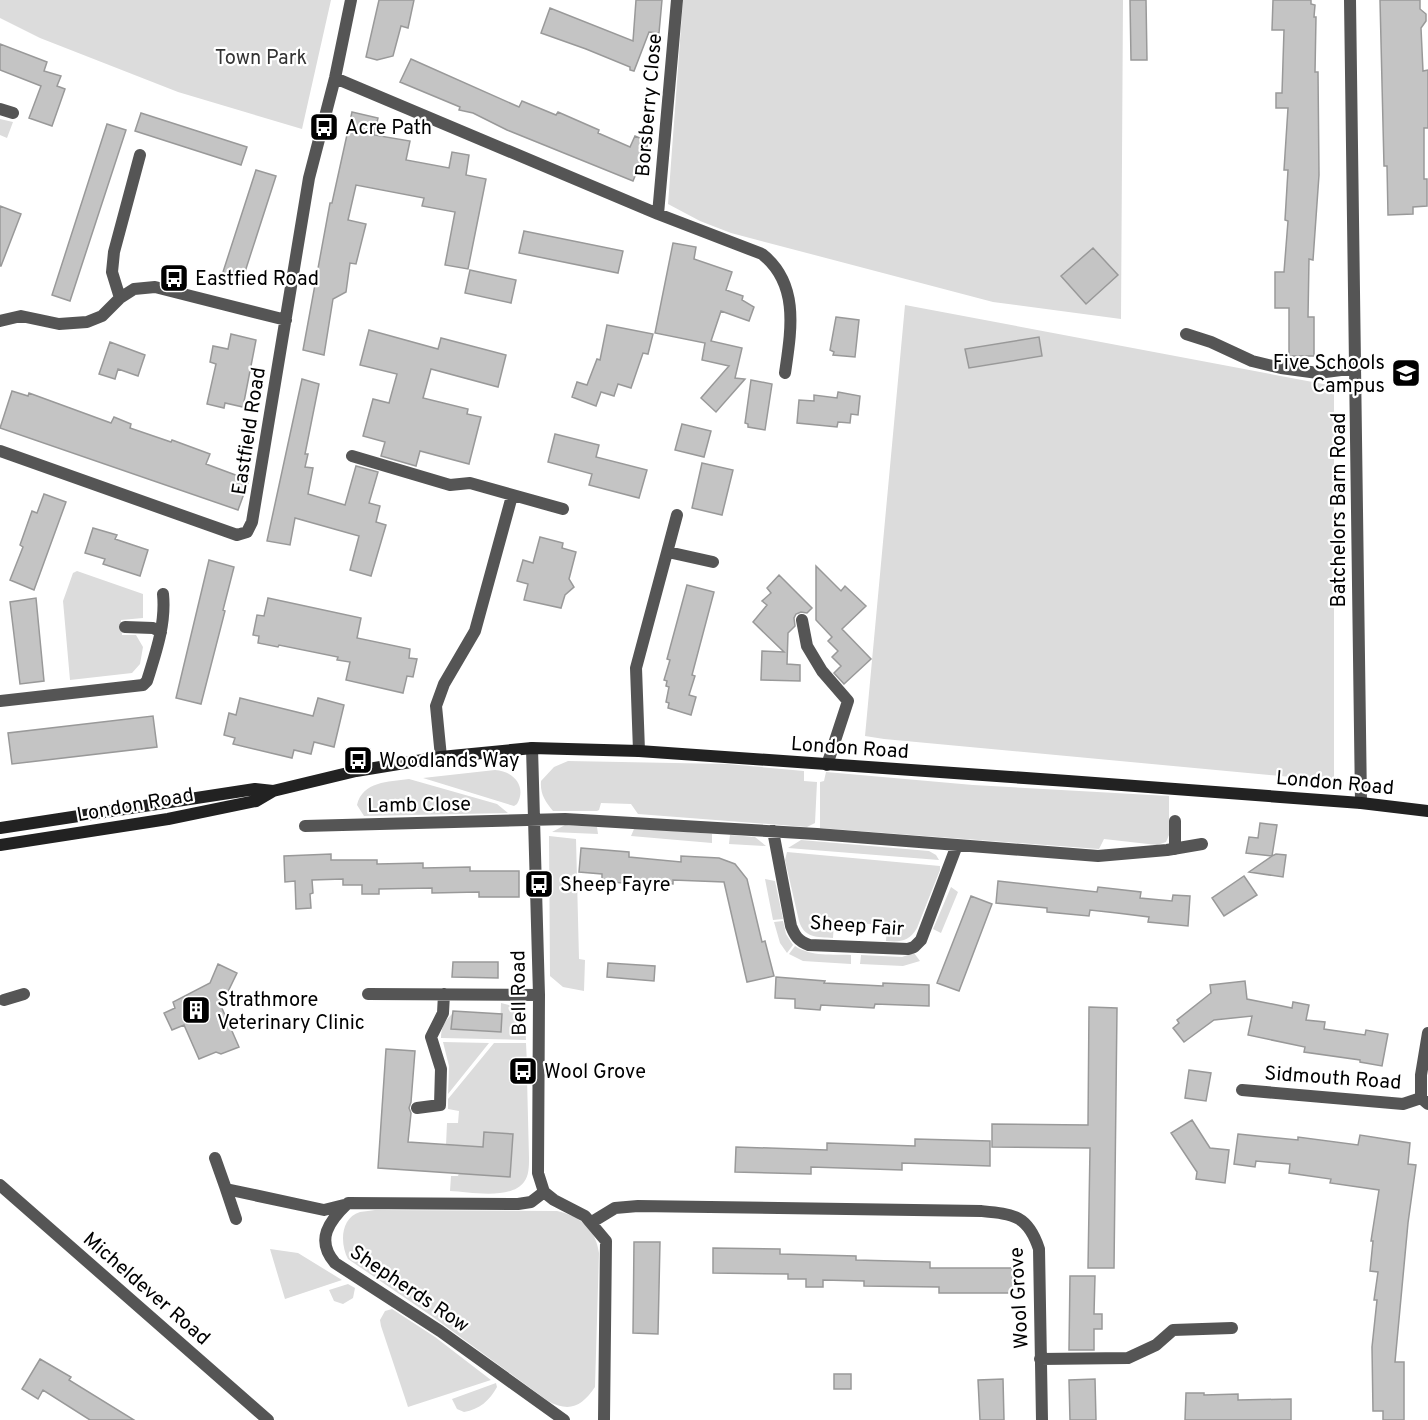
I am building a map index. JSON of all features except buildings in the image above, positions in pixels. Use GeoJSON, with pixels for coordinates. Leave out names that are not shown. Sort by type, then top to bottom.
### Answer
{"type":"FeatureCollection","features":[{"type":"Feature","properties":{"kind":"street","name":"Eastfield Road"},"geometry":{"type":"LineString","coordinates":[[0,451],[237,535],[247,532],[252,522],[309,178],[351,0]]}},
{"type":"Feature","properties":{"kind":"street","name":"Borsberry Close"},"geometry":{"type":"LineString","coordinates":[[658,214],[677,0]]}},
{"type":"Feature","properties":{"kind":"street","name":"Batchelors Barn Road"},"geometry":{"type":"LineString","coordinates":[[1350,0],[1361,803]]}},
{"type":"Feature","properties":{"kind":"street"},"geometry":{"type":"LineString","coordinates":[[334,78],[658,214],[762,254],[776,264],[783,279],[791,316],[785,373]]}},
{"type":"Feature","properties":{"kind":"street"},"geometry":{"type":"LineString","coordinates":[[0,109],[13,113]]}},
{"type":"Feature","properties":{"kind":"street"},"geometry":{"type":"LineString","coordinates":[[120,298],[111,272],[114,252],[140,154]]}},
{"type":"Feature","properties":{"kind":"street"},"geometry":{"type":"LineString","coordinates":[[0,321],[21,316],[59,324],[87,322],[102,316],[120,298],[134,289],[156,287],[286,320]]}},
{"type":"Feature","properties":{"kind":"street"},"geometry":{"type":"LineString","coordinates":[[1186,334],[1211,342],[1252,361],[1281,368],[1318,373],[1356,368]]}},
{"type":"Feature","properties":{"kind":"street"},"geometry":{"type":"LineString","coordinates":[[352,456],[450,484],[470,483],[563,508]]}},
{"type":"Feature","properties":{"kind":"street"},"geometry":{"type":"LineString","coordinates":[[441,757],[436,706],[444,684],[475,631],[512,496]]}},
{"type":"Feature","properties":{"kind":"street"},"geometry":{"type":"LineString","coordinates":[[639,751],[636,668],[677,515]]}},
{"type":"Feature","properties":{"kind":"street"},"geometry":{"type":"LineString","coordinates":[[668,552],[713,562]]}},
{"type":"Feature","properties":{"kind":"street"},"geometry":{"type":"LineString","coordinates":[[0,701],[143,685],[147,681],[161,632],[165,606],[164,594]]}},
{"type":"Feature","properties":{"kind":"street"},"geometry":{"type":"LineString","coordinates":[[802,620],[807,646],[822,671],[848,701],[827,765]]}},
{"type":"Feature","properties":{"kind":"street"},"geometry":{"type":"LineString","coordinates":[[125,627],[153,628],[161,632]]}},
{"type":"Feature","properties":{"kind":"street","name":"London Road"},"geometry":{"type":"LineString","coordinates":[[1,845],[179,817],[256,801],[273,791],[356,771],[441,757],[532,748],[639,751],[1068,781],[1361,803],[1428,811]]}},
{"type":"Feature","properties":{"kind":"street","name":"Bell Road"},"geometry":{"type":"LineString","coordinates":[[532,748],[538,995],[538,1173],[544,1192]]}},
{"type":"Feature","properties":{"kind":"street","name":"London Road"},"geometry":{"type":"LineString","coordinates":[[0,828],[255,789],[273,791]]}},
{"type":"Feature","properties":{"kind":"street"},"geometry":{"type":"LineString","coordinates":[[535,820],[565,819],[773,831],[1098,856],[1175,849],[1202,844]]}},
{"type":"Feature","properties":{"kind":"street","name":"Lamb Close"},"geometry":{"type":"LineString","coordinates":[[305,826],[535,820]]}},
{"type":"Feature","properties":{"kind":"street"},"geometry":{"type":"LineString","coordinates":[[0,821],[1,845]]}},
{"type":"Feature","properties":{"kind":"street"},"geometry":{"type":"LineString","coordinates":[[1175,821],[1175,849]]}},
{"type":"Feature","properties":{"kind":"street","name":"Sheep Fair"},"geometry":{"type":"LineString","coordinates":[[773,831],[791,926],[800,941],[809,945],[908,949],[914,947],[921,940],[957,845]]}},
{"type":"Feature","properties":{"kind":"street"},"geometry":{"type":"LineString","coordinates":[[1,1002],[24,994]]}},
{"type":"Feature","properties":{"kind":"street"},"geometry":{"type":"LineString","coordinates":[[368,994],[538,995]]}},
{"type":"Feature","properties":{"kind":"street"},"geometry":{"type":"LineString","coordinates":[[417,1108],[440,1105],[441,1068],[431,1037],[442,1014],[444,994]]}},
{"type":"Feature","properties":{"kind":"street"},"geometry":{"type":"LineString","coordinates":[[1425,1101],[1421,1075],[1428,1033]]}},
{"type":"Feature","properties":{"kind":"street","name":"Sidmouth Road"},"geometry":{"type":"LineString","coordinates":[[1242,1090],[1403,1104],[1425,1101]]}},
{"type":"Feature","properties":{"kind":"street"},"geometry":{"type":"LineString","coordinates":[[215,1158],[236,1219]]}},
{"type":"Feature","properties":{"kind":"street","name":"Micheldever Road"},"geometry":{"type":"LineString","coordinates":[[0,1185],[268,1420]]}},
{"type":"Feature","properties":{"kind":"street"},"geometry":{"type":"LineString","coordinates":[[226,1189],[324,1210],[348,1203],[518,1204],[531,1202],[544,1192],[554,1200],[585,1216],[606,1241],[604,1420]]}},
{"type":"Feature","properties":{"kind":"street","name":"Shepherds Row"},"geometry":{"type":"LineString","coordinates":[[348,1203],[332,1218],[327,1234],[326,1248],[335,1263],[440,1331],[564,1420]]}},
{"type":"Feature","properties":{"kind":"street","name":"Wool Grove"},"geometry":{"type":"LineString","coordinates":[[592,1222],[615,1208],[638,1206],[981,1211],[1016,1217],[1031,1227],[1039,1249],[1042,1420]]}},
{"type":"Feature","properties":{"kind":"street"},"geometry":{"type":"LineString","coordinates":[[1041,1359],[1128,1358],[1156,1346],[1178,1329],[1232,1328]]}},
{"type":"Feature","properties":{"kind":"green space","name":"Town Park"},"geometry":{"type":"Polygon","coordinates":[[[0,0],[331,0],[302,129],[178,92],[40,38],[0,18],[0,0]]]}},
{"type":"Feature","properties":{"kind":"green space"},"geometry":{"type":"Polygon","coordinates":[[[683,0],[1123,0],[1121,319],[993,302],[731,233],[700,221],[668,204],[683,0]]]}},
{"type":"Feature","properties":{"kind":"green space"},"geometry":{"type":"Polygon","coordinates":[[[0,119],[13,122],[7,138],[0,135],[0,119]]]}},
{"type":"Feature","properties":{"kind":"green space"},"geometry":{"type":"Polygon","coordinates":[[[905,305],[1334,386],[1334,781],[865,736],[905,305]]]}},
{"type":"Feature","properties":{"kind":"green space"},"geometry":{"type":"Polygon","coordinates":[[[77,571],[143,594],[143,618],[121,620],[122,635],[136,635],[143,647],[140,664],[132,673],[70,680],[63,601],[73,573],[77,571]]]}},
{"type":"Feature","properties":{"kind":"green space"},"geometry":{"type":"Polygon","coordinates":[[[568,761],[727,764],[804,771],[804,781],[817,782],[815,823],[807,827],[638,814],[631,804],[601,803],[597,811],[553,811],[541,790],[541,781],[554,767],[568,761]]]}},
{"type":"Feature","properties":{"kind":"green space"},"geometry":{"type":"Polygon","coordinates":[[[495,770],[508,773],[517,781],[520,798],[514,806],[423,778],[495,770]]]}},
{"type":"Feature","properties":{"kind":"green space"},"geometry":{"type":"Polygon","coordinates":[[[826,772],[973,785],[1169,796],[1169,835],[1166,842],[1157,845],[1104,839],[1099,849],[820,828],[820,782],[824,781],[826,772]]]}},
{"type":"Feature","properties":{"kind":"green space"},"geometry":{"type":"Polygon","coordinates":[[[409,779],[497,804],[508,813],[364,816],[357,805],[365,791],[377,784],[409,779]]]}},
{"type":"Feature","properties":{"kind":"green space"},"geometry":{"type":"Polygon","coordinates":[[[565,825],[597,827],[598,834],[552,832],[565,825]]]}},
{"type":"Feature","properties":{"kind":"green space"},"geometry":{"type":"Polygon","coordinates":[[[634,829],[712,834],[712,843],[631,836],[634,829]]]}},
{"type":"Feature","properties":{"kind":"green space"},"geometry":{"type":"Polygon","coordinates":[[[730,835],[755,837],[766,846],[729,844],[730,835]]]}},
{"type":"Feature","properties":{"kind":"green space"},"geometry":{"type":"Polygon","coordinates":[[[549,836],[576,839],[579,959],[585,960],[584,991],[563,987],[550,976],[549,836]]]}},
{"type":"Feature","properties":{"kind":"green space"},"geometry":{"type":"Polygon","coordinates":[[[801,840],[929,851],[939,860],[788,848],[801,840]]]}},
{"type":"Feature","properties":{"kind":"green space"},"geometry":{"type":"Polygon","coordinates":[[[787,852],[940,866],[940,870],[917,928],[907,939],[886,941],[887,925],[834,922],[833,938],[812,936],[804,931],[799,921],[785,860],[787,852]]]}},
{"type":"Feature","properties":{"kind":"green space"},"geometry":{"type":"Polygon","coordinates":[[[765,879],[775,881],[783,919],[773,920],[765,879]]]}},
{"type":"Feature","properties":{"kind":"green space"},"geometry":{"type":"Polygon","coordinates":[[[951,887],[958,892],[941,933],[933,929],[951,887]]]}},
{"type":"Feature","properties":{"kind":"green space"},"geometry":{"type":"Polygon","coordinates":[[[783,921],[786,934],[793,945],[787,953],[780,943],[774,922],[783,921]]]}},
{"type":"Feature","properties":{"kind":"green space"},"geometry":{"type":"Polygon","coordinates":[[[795,946],[808,952],[851,955],[851,964],[803,961],[789,954],[795,946]]]}},
{"type":"Feature","properties":{"kind":"green space"},"geometry":{"type":"Polygon","coordinates":[[[914,953],[920,961],[903,966],[860,964],[861,955],[902,957],[914,953]]]}},
{"type":"Feature","properties":{"kind":"green space"},"geometry":{"type":"Polygon","coordinates":[[[501,1003],[517,1007],[514,1011],[525,1023],[526,1040],[441,1038],[444,1024],[452,1014],[452,1029],[500,1032],[501,1003]]]}},
{"type":"Feature","properties":{"kind":"green space"},"geometry":{"type":"Polygon","coordinates":[[[443,1042],[489,1043],[448,1094],[449,1066],[443,1042]]]}},
{"type":"Feature","properties":{"kind":"green space"},"geometry":{"type":"Polygon","coordinates":[[[494,1043],[526,1043],[527,1064],[520,1064],[520,1078],[527,1078],[528,1174],[526,1180],[518,1188],[510,1191],[490,1194],[450,1191],[451,1176],[458,1176],[513,1134],[485,1132],[483,1147],[446,1145],[447,1123],[458,1123],[459,1111],[448,1109],[448,1099],[494,1043]]]}},
{"type":"Feature","properties":{"kind":"green space"},"geometry":{"type":"Polygon","coordinates":[[[375,1210],[557,1211],[573,1216],[586,1225],[594,1237],[599,1253],[595,1387],[590,1394],[580,1403],[569,1407],[548,1401],[433,1317],[348,1259],[343,1239],[345,1226],[353,1215],[375,1210]]]}},
{"type":"Feature","properties":{"kind":"green space"},"geometry":{"type":"Polygon","coordinates":[[[270,1249],[298,1253],[342,1280],[285,1299],[270,1249]]]}},
{"type":"Feature","properties":{"kind":"green space"},"geometry":{"type":"Polygon","coordinates":[[[348,1284],[355,1288],[353,1298],[343,1304],[334,1301],[329,1290],[348,1284]]]}},
{"type":"Feature","properties":{"kind":"green space"},"geometry":{"type":"Polygon","coordinates":[[[392,1309],[435,1337],[491,1380],[408,1407],[380,1320],[385,1311],[392,1309]]]}},
{"type":"Feature","properties":{"kind":"green space"},"geometry":{"type":"Polygon","coordinates":[[[496,1383],[497,1387],[494,1392],[479,1406],[464,1412],[457,1409],[452,1399],[496,1383]]]}},
{"type":"Feature","properties":{"kind":"place","name":"Acre Path"},"geometry":{"type":"Point","coordinates":[324,127]}},
{"type":"Feature","properties":{"kind":"place","name":"Eastfied Road"},"geometry":{"type":"Point","coordinates":[174,278]}},
{"type":"Feature","properties":{"kind":"place","name":"Five Schools Campus"},"geometry":{"type":"Point","coordinates":[1406,373]}},
{"type":"Feature","properties":{"kind":"place","name":"Woodlands Way"},"geometry":{"type":"Point","coordinates":[358,760]}},
{"type":"Feature","properties":{"kind":"place","name":"Sheep Fayre"},"geometry":{"type":"Point","coordinates":[539,884]}},
{"type":"Feature","properties":{"kind":"place","name":"Strathmore Veterinary Clinic"},"geometry":{"type":"Point","coordinates":[196,1010]}},
{"type":"Feature","properties":{"kind":"place","name":"Wool Grove"},"geometry":{"type":"Point","coordinates":[523,1071]}}]}
